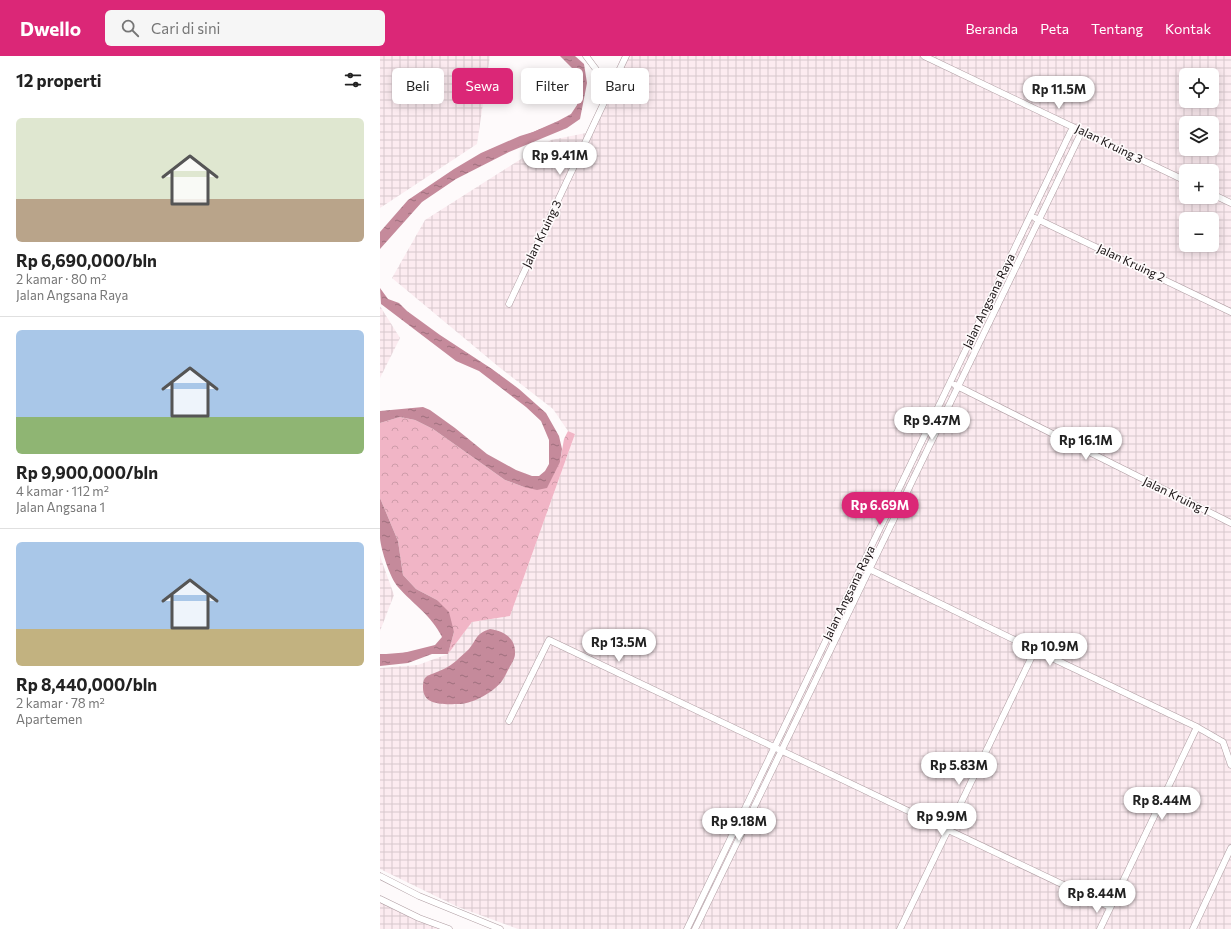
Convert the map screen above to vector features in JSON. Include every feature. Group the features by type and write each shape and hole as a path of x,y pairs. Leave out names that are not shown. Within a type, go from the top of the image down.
{"street":[{"path":"586,56 595,68"},
{"name":"Jalan Kruing 3","path":"620,68 626,56"},
{"name":"Jalan Kruing 3","path":"924,56 1179,178"},
{"name":"Jalan Kruing 3","path":"509,304 603,104"},
{"name":"Jalan Angsana Raya","path":"687,929 1073,127"},
{"name":"Jalan Angsana Raya","path":"695,929 1082,131"},
{"path":"1219,197 1231,203"},
{"name":"Jalan Kruing 2","path":"1030,216 1231,312"},
{"name":"Jalan Kruing 1","path":"950,383 1231,523"},
{"path":"862,566 1197,727 1223,742 1231,765"},
{"path":"510,721 549,640 1110,907"},
{"path":"900,929 1035,650"},
{"path":"1100,929 1197,727"},
{"path":"1193,929 1231,848"},
{"path":"380,876 419,896 500,929"},
{"path":"380,899 419,918 449,929"}],"shaded area":[{"path":"380,56 490,56 488,68 452,68 452,104 483,104 477,144 380,208"},
{"path":"622,56 1231,56 1231,929 518,929 458,907 380,869 380,668 418,665 448,654 472,622 510,616 575,434 568,431 553,409 499,367 392,278 425,220 551,140 586,133 600,104 649,104 649,68 616,68"},
{"path":"380,306 400,338 380,378"},
{"path":"380,556 394,595 380,631"},
{"path":"380,902 415,919 441,929 380,929"}],"green space":[{"path":"400,417 415,420 433,429 505,480 524,487 560,462 564,439 568,431 575,434 510,616 472,622 448,654 454,632 437,600 416,589 403,575 398,541 380,498 380,423"}],"water":[{"path":"560,56 575,56 584,64 587,83 583,104 583,68 572,68"},
{"path":"583,104 580,119 567,128 509,152 456,179 422,202 380,249 380,232 408,200 481,153 558,121 571,114 577,105"},
{"path":"380,288 388,299 399,303 407,311 440,335 492,369 519,389 546,413 559,436 562,449 560,462 547,488 537,490 505,480 433,429 415,420 400,417 380,423 380,411 423,407 430,410 455,428 487,454 516,470 532,476 539,476 545,471 549,464 549,440 541,421 526,407 479,371 456,361 381,304"},
{"path":"380,498 398,541 403,575 416,589 437,600 449,612 454,632 448,654 432,654 408,663 380,666 380,654 399,654 435,645 442,637 433,622 398,587 386,564 380,538"},
{"path":"490,629 508,636 515,648 515,656 504,679 494,689 471,702 460,704 443,704 427,699 423,688 425,678 428,675 444,669 453,663 469,649 479,635"}],"waterway":[{"path":"491,153 555,127"},
{"path":"380,658 417,655 425,652"}]}
